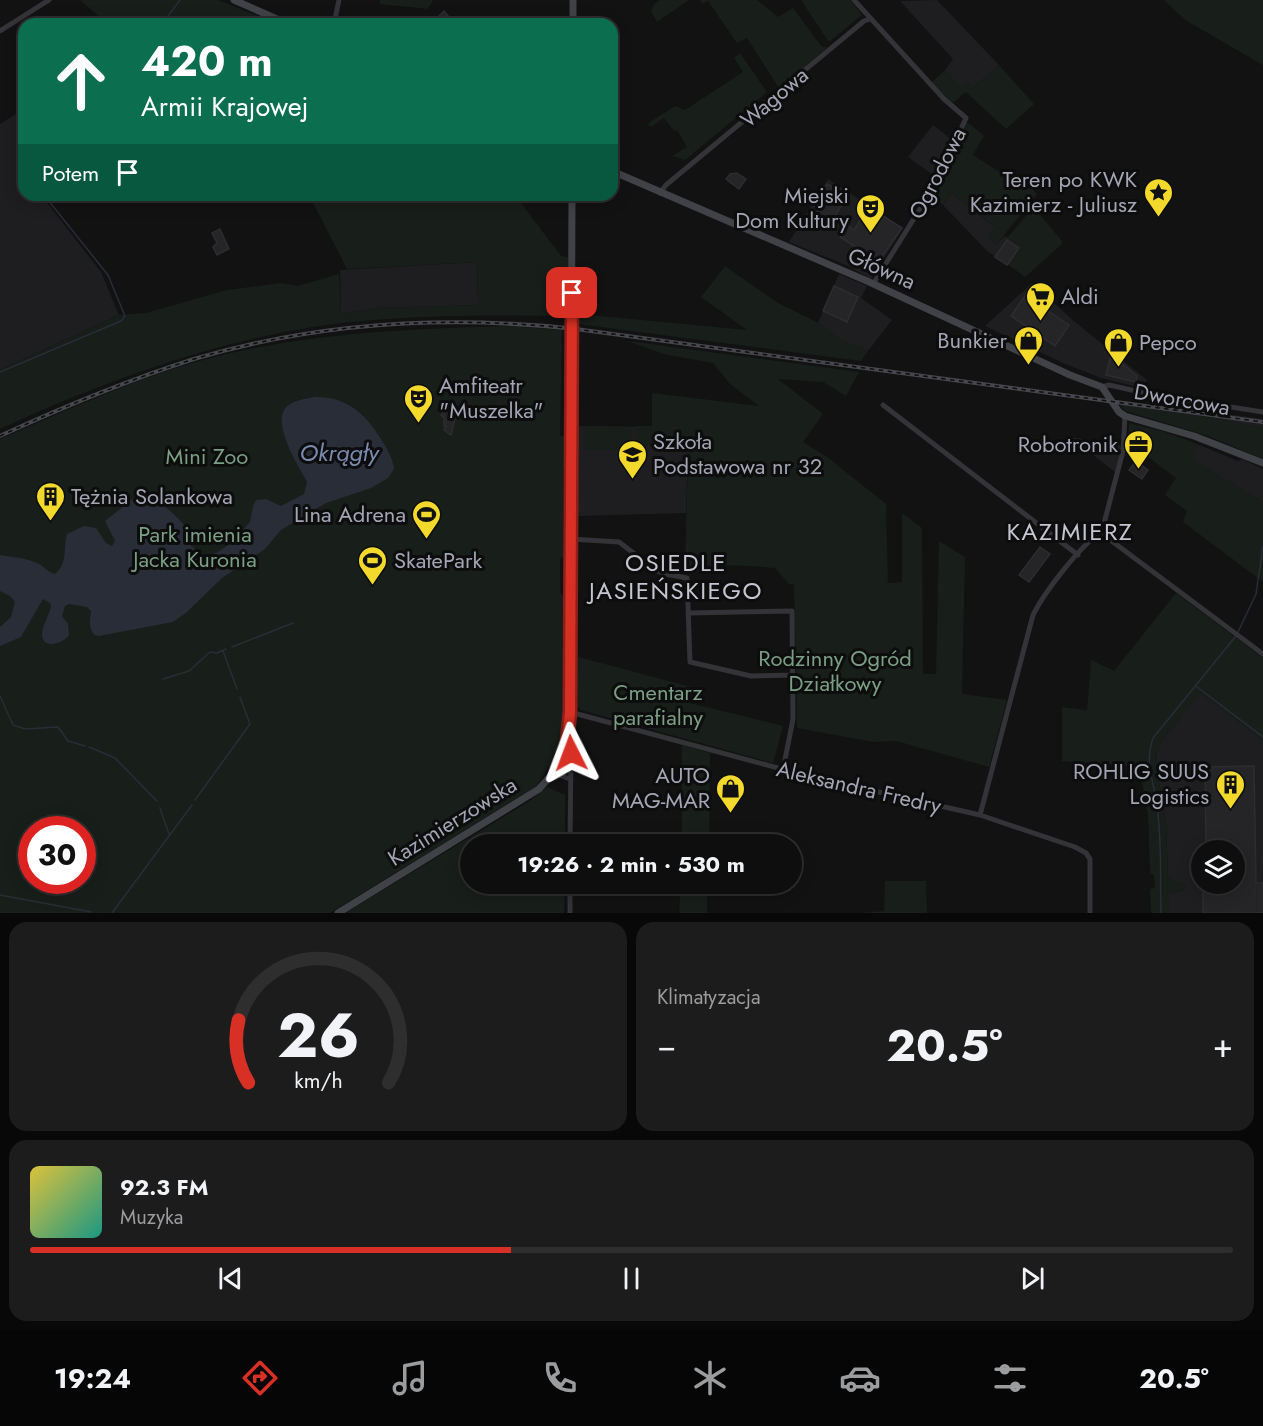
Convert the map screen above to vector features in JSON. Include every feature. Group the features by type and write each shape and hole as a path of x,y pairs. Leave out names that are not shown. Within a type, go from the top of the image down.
{"street":[{"path":"21,18 49,0"},
{"path":"234,0 274,18"},
{"path":"335,18 339,0"},
{"path":"573,0 573,18"},
{"path":"854,0 870,19"},
{"name":"Wagowa","path":"660,193 666,185 772,97 870,19"},
{"name":"Ogrodowa","path":"870,19 944,99 966,118 927,200 873,284"},
{"path":"0,31 18,20"},
{"name":"Główna","path":"618,174 873,284 1070,375 1102,387"},
{"name":"Kazimierzowska","path":"338,913 539,789 561,760 567,742 570,712 572,201"},
{"name":"Dworcowa","path":"1102,387 1109,385 1154,395 1263,412"},
{"path":"1102,387 1119,412 1125,416 1194,436 1263,463"},
{"path":"883,405 1078,555"},
{"path":"980,815 1033,615 1040,602 1078,555 1093,537 1102,531 1123,451 1125,416"},
{"path":"1102,531 1109,539 1263,654"},
{"path":"571,539 619,542 657,571 684,577 688,582 690,662 751,676 793,675"},
{"path":"688,613 792,611 792,733 783,770"},
{"name":"Aleksandra Fredry","path":"570,712 783,770 980,815 1086,853 1091,863 1090,913"},
{"path":"567,742 571,753 570,834"},
{"path":"553,773 570,779"},
{"path":"570,894 570,913"}],"shaded area":[{"path":"937,0 999,65 973,88 961,87 945,70 953,59 900,1"},
{"path":"18,113 18,201 46,201 101,272 119,315 0,370 0,124"},
{"path":"933,125 951,139 940,155 942,158 933,175 908,157"},
{"path":"828,179 903,228 871,279 848,266 789,242"},
{"path":"952,193 996,228 989,238 997,244 1005,236 1021,246 1010,266 987,251 943,205"},
{"path":"477,262 478,305 380,308 341,313 340,270"},
{"path":"839,274 867,286 861,298 892,320 868,351 843,341 818,323"},
{"path":"1032,283 1075,322 1147,380 1141,388 1101,378 1063,363 985,326"},
{"path":"1118,400 1263,419 1263,428 1215,418 1119,404"},
{"name":"Szkoła Podstawowa nr 32","path":"577,426 678,427 688,447 686,513 578,516"},
{"path":"1070,437 1119,444 1121,448 1115,472"},
{"path":"1197,444 1238,461 1242,459 1263,469 1263,502 1193,460"},
{"path":"1200,692 1263,740 1263,913 1169,913 1169,893 1185,890 1168,877 1166,822 1156,765 1157,752 1163,740"}],"green space":[{"path":"80,0 218,0 263,18 101,18"},
{"path":"380,0 433,0 428,9 380,4"},
{"path":"660,0 689,0 657,22 651,11 654,4"},
{"path":"700,0 757,0 778,17 793,8 822,47 828,47 779,88 747,38 737,43 708,1 703,4"},
{"path":"801,0 850,0 862,15 829,42"},
{"path":"1164,0 1263,0 1263,65 1185,20"},
{"path":"740,53 767,92 685,160 672,156 687,147 677,130 674,131 664,118 651,127 648,125 675,106 685,110 743,72 734,58"},
{"path":"999,65 1034,104 1006,129 966,92 953,103 931,83 945,70 961,86 967,81 973,88"},
{"path":"966,123 984,136 973,155 1023,187 1032,188 1037,194 997,244 988,237 995,227 952,193 943,205 932,196"},
{"path":"312,201 520,201 561,256 569,257 565,316 398,318 299,329 255,338 167,363 81,394 0,429 0,370 119,315 146,313 227,290 281,283 298,286 339,274 341,313 380,308 478,305 477,262 347,269"},
{"path":"1031,210 1037,211 1062,241 1062,244 1025,277 1010,266 1021,246 1007,238"},
{"path":"725,266 778,303 821,324 843,341 868,351 861,361 578,324 579,314 747,330 701,297"},
{"path":"509,326 562,330 560,436 565,436 566,465 563,469 563,557 560,559 560,593 563,596 563,723 560,747 537,786 330,913 0,913 0,439 151,376 203,360 317,338 393,331"},
{"name":"Rodzinny Ogród Działkowy","path":"628,341 859,372 846,396 823,382 778,379 823,414 803,442 827,457 886,504 888,583 902,582 902,513 922,528 923,674 936,674 939,541 965,557 962,694 1007,700 989,767 896,741 873,742 797,728 794,584 789,584 775,568 721,566 690,575 685,572 688,447 678,447 678,427 666,427 675,428 675,446 636,446 637,426 652,426 652,393 759,406 730,384 713,363 663,354"},
{"path":"1119,404 1215,418 1263,428 1263,459 1208,436 1126,411"},
{"path":"1129,423 1165,432 1197,444 1194,460 1263,502 1263,582 1183,522 1187,511 1165,495 1176,478 1140,451 1128,448"},
{"path":"583,427 631,427 631,450 583,450"},
{"path":"1176,593 1263,658 1263,740 1200,693 1163,740 1157,752 1156,765 1166,822 1168,877 1186,885 1185,890 1169,893 1169,913 1151,913 1150,889 1155,888 1154,875 1150,873 1148,815 1139,767 1062,761 1062,707 1087,710 1091,660 1114,671"},
{"name":"Cmentarz parafialny","path":"575,656 691,687 690,703 783,726 773,763 581,710 575,705"},
{"path":"682,745 710,753 709,834 682,834"},
{"path":"547,787 565,795 565,834 475,834 528,802"},
{"path":"460,843 460,894 565,894 564,913 345,913"},
{"path":"885,881 926,881 927,913 859,913 884,911"},
{"path":"680,894 707,894 707,913 679,913"}],"water":[{"name":"Okrągły","path":"314,397 336,399 345,403 368,421 381,439 392,461 394,469 388,478 371,488 326,503 281,530 265,549 222,578 187,612 173,622 99,636 94,635 91,629 91,611 87,607 69,604 65,606 62,616 68,624 69,635 59,643 50,644 46,643 42,636 51,604 43,599 21,637 0,646 0,627 11,617 15,602 10,596 0,591 0,555 34,562 55,574 62,565 67,534 84,526 96,528 106,543 112,546 115,541 105,521 140,493 154,499 174,514 190,532 185,540 203,556 216,553 230,544 250,522 256,500 266,499 281,506 304,494 307,482 285,437 282,418 284,410 290,404"}],"building":[{"path":"444,11 449,17 472,18 437,18"},
{"path":"737,173 746,179 739,189 726,179 730,174"},
{"path":"827,184 847,196 828,228 813,219 819,209 814,206"},
{"name":"Miejski Dom Kultury","path":"869,207 902,228 876,265 869,260 871,257 840,237 848,226 854,230"},
{"path":"220,229 229,249 217,255 213,247 217,243 212,233"},
{"path":"1007,240 1019,248 1007,265 995,257"},
{"path":"834,286 858,297 847,322 823,311"},
{"name":"Aldi","path":"1029,290 1033,294 1030,299 1069,325 1055,346 1011,316"},
{"name":"Pepco","path":"1110,359 1119,361 1137,376 1136,382 1106,375"},
{"path":"449,401 456,407 461,417 455,419 451,435 444,430 446,426 444,426 444,418 441,415"},
{"name":"Robotronik","path":"1136,461 1148,470 1142,479 1129,470"},
{"path":"1040,547 1050,554 1029,582 1019,575"},
{"name":"ROHLIG SUUS Logistics","path":"1254,766 1256,883 1263,883 1263,913 1203,913 1203,894 1245,894 1245,840 1206,840 1205,767"}],"waterway":[{"path":"166,18 180,0"},
{"path":"0,372 121,321 125,316 108,275 49,201"},
{"path":"1238,632 1256,594 1263,546"},
{"path":"232,647 293,623"},
{"path":"1161,913 1159,819 1150,765 1150,748 1153,738 1236,636"},
{"path":"163,679 189,671 210,652 217,653 226,649"},
{"path":"223,651 237,689"},
{"path":"1197,687 1263,737"},
{"path":"0,696 13,725 25,729 58,727 68,741 85,746"},
{"path":"195,800 250,724 240,697"},
{"path":"89,747 115,758 157,801"},
{"path":"112,913 192,805"},
{"path":"160,808 169,834"},
{"path":"0,895 91,912"}],"railway":[{"path":"0,436 72,404 194,359 288,337 384,325 431,323 528,325 576,329 1263,422"}],"place":[{"name":"Teren po KWK Kazimierz - Juliusz","path":"1158,218"},
{"name":"Miejski Dom Kultury","path":"870,234"},
{"name":"Aldi","path":"1040,322"},
{"name":"Bunkier","path":"1028,366"},
{"name":"Pepco","path":"1118,368"},
{"name":"Amfiteatr \"Muszelka\"","path":"418,424"},
{"name":"Robotronik","path":"1139,470"},
{"name":"Szkoła Podstawowa nr 32","path":"632,480"},
{"name":"Tężnia Solankowa","path":"50,522"},
{"name":"Lina Adrena","path":"427,540"},
{"name":"SkatePark","path":"373,586"},
{"name":"ROHLIG SUUS Logistics","path":"1230,810"},
{"name":"AUTO MAG-MAR","path":"731,814"}],"district":[{"name":"KAZIMIERZ","path":"1070,531"},
{"name":"OSIEDLE JASIEŃSKIEGO","path":"676,576"}],"route":[{"path":"571,753 567,742 570,712 572,293"}],"park label":[{"name":"Mini Zoo","path":"207,456"},
{"name":"Park imienia Jacka Kuronia","path":"195,546"}]}
